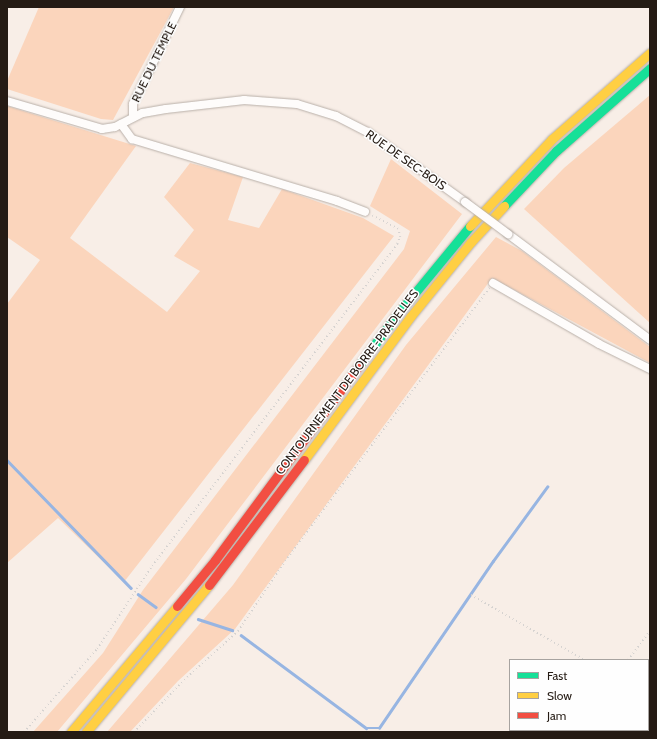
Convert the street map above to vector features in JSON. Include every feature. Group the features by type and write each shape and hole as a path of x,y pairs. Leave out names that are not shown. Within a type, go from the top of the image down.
{"highway":[{"path":"71,732 215,560 389,326 451,246 497,194 552,139 650,53"},
{"name":"CONTOURNEMENT DE BORRE-PRADELLES","path":"86,732 240,547 411,316 460,254 556,151 650,68"}],"street":[{"name":"RUE DU TEMPLE","path":"133,117 133,104 180,7"},
{"name":"RUE DE SEC-BOIS","path":"7,101 95,128 111,128 122,124 133,117 160,110 244,100 278,101 313,108 343,119 368,132 465,202 650,340"},
{"path":"122,124 132,139 337,201 364,212"},
{"path":"493,282 599,344 650,369"}],"path":[{"path":"24,732 97,649 148,571 397,244 400,237 398,229 364,212"},
{"path":"134,732 187,677 238,631 292,553 493,282"},
{"path":"471,596 583,659"},
{"path":"629,659 650,631"}],"shaded area":[{"path":"39,7 174,7 113,120 101,119 7,89 7,81"},
{"path":"650,95 650,323 524,209 564,168"},
{"path":"7,106 136,146 70,238 167,312 200,271 174,256 194,230 164,197 190,163 243,177 228,220 259,228 282,189 363,218 394,236 124,582 58,518 7,563 7,304 40,260 7,237"},
{"path":"391,159 462,214 186,579 57,732 33,732 103,653 143,590 404,249 410,231 370,206"},
{"path":"496,237 522,251 650,347 650,363 492,278 235,629 178,681 130,732 107,732 233,585 406,345"}],"waterway":[{"path":"7,460 131,588"},
{"path":"241,635 366,728 379,728 493,561 547,487"},
{"path":"138,594 156,607"},
{"path":"198,619 232,630"}],"traffic: fast":[{"path":"504,206 556,151 650,68"},
{"path":"360,364 395,317 470,226"}],"traffic: slow":[{"path":"470,226 552,139 650,53"},
{"path":"304,460 411,316 471,242 504,206"},
{"path":"86,732 209,585"},
{"path":"71,732 177,606"}],"traffic: jam":[{"path":"177,606 215,560 360,364"},
{"path":"209,585 304,460"}]}
